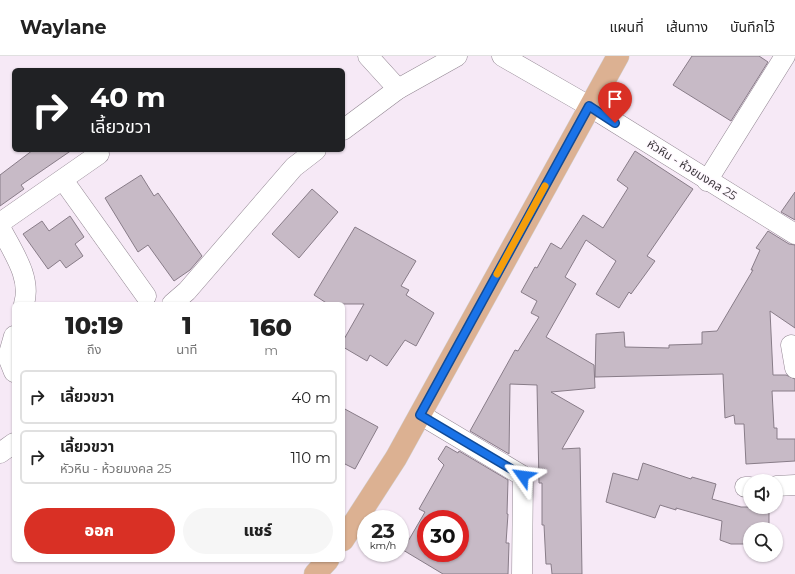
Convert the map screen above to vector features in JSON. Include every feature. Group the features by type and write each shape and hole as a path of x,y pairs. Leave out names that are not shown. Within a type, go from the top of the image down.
{"main road":[{"path":"345,537 368,504 420,415 589,106 618,56"},
{"path":"315,574 326,562"}],"street":[{"path":"368,56 398,89"},
{"path":"345,129 398,89 457,56"},
{"name":"หัวหิน - ห้วยมงคล 25","path":"502,56 589,106 707,181 795,234"},
{"path":"707,181 785,56"},
{"path":"174,302 187,291 294,166 313,152"},
{"path":"0,223 99,154"},
{"path":"63,180 146,296"},
{"path":"0,227 23,274 27,294 25,302"},
{"path":"12,343 8,357 12,367"},
{"path":"791,345 795,368"},
{"path":"420,415 523,476 522,574"},
{"path":"0,453 12,444"},
{"path":"783,486 795,485"}],"building":[{"path":"692,56 759,56 768,62 731,121 673,85"},
{"path":"635,151 693,189 647,256 655,261 631,294 629,292 619,308 596,294 616,261 586,240 565,277 576,284 546,337 594,365 595,388 551,392 584,411 562,449 580,448 582,574 552,574 551,564 546,564 544,525 542,525 542,483 539,483 537,385 510,384 509,454 470,431 515,350 518,351 539,317 531,313 537,301 521,292 535,267 537,268 551,243 561,249 583,215 603,228 628,188 617,180"},
{"path":"30,152 69,152 21,185 24,189 0,206 0,175"},
{"path":"141,175 154,196 158,193 202,256 190,270 174,281 148,245 138,252 105,198"},
{"path":"312,189 338,212 299,258 272,234"},
{"path":"795,192 795,220 781,212"},
{"path":"70,216 84,237 75,244 83,256 66,268 60,260 48,269 23,234 42,221 49,231"},
{"path":"355,227 416,261 401,286 409,290 406,295 434,313 416,346 405,340 387,366 370,355 367,361 345,348 345,337 364,304 325,302 314,295"},
{"path":"768,231 789,244 795,245 795,328 770,311 773,375 786,375 795,379 795,391 772,391 774,428 777,428 777,439 795,439 795,461 746,464 744,424 735,424 734,415 725,418 723,374 595,377 596,334 624,332 625,347 669,348 669,345 702,344 702,332 717,331 753,270 751,270 760,250 756,248"},
{"path":"345,409 378,427 355,469 345,464"},
{"path":"446,446 458,453 459,451 508,480 506,543 509,543 508,574 443,574 423,562 469,562 469,510 419,509 444,465 438,459"},
{"path":"643,463 691,479 692,477 716,484 712,499 743,507 743,514 769,514 769,522 743,522 743,544 731,544 720,540 722,521 660,505 655,518 606,502 613,473 638,480"},
{"path":"417,526 417,558 409,554 409,540"}],"slow traffic":[{"path":"497,274 545,186"}],"route":[{"path":"523,476 420,415 589,106 615,123"}]}
